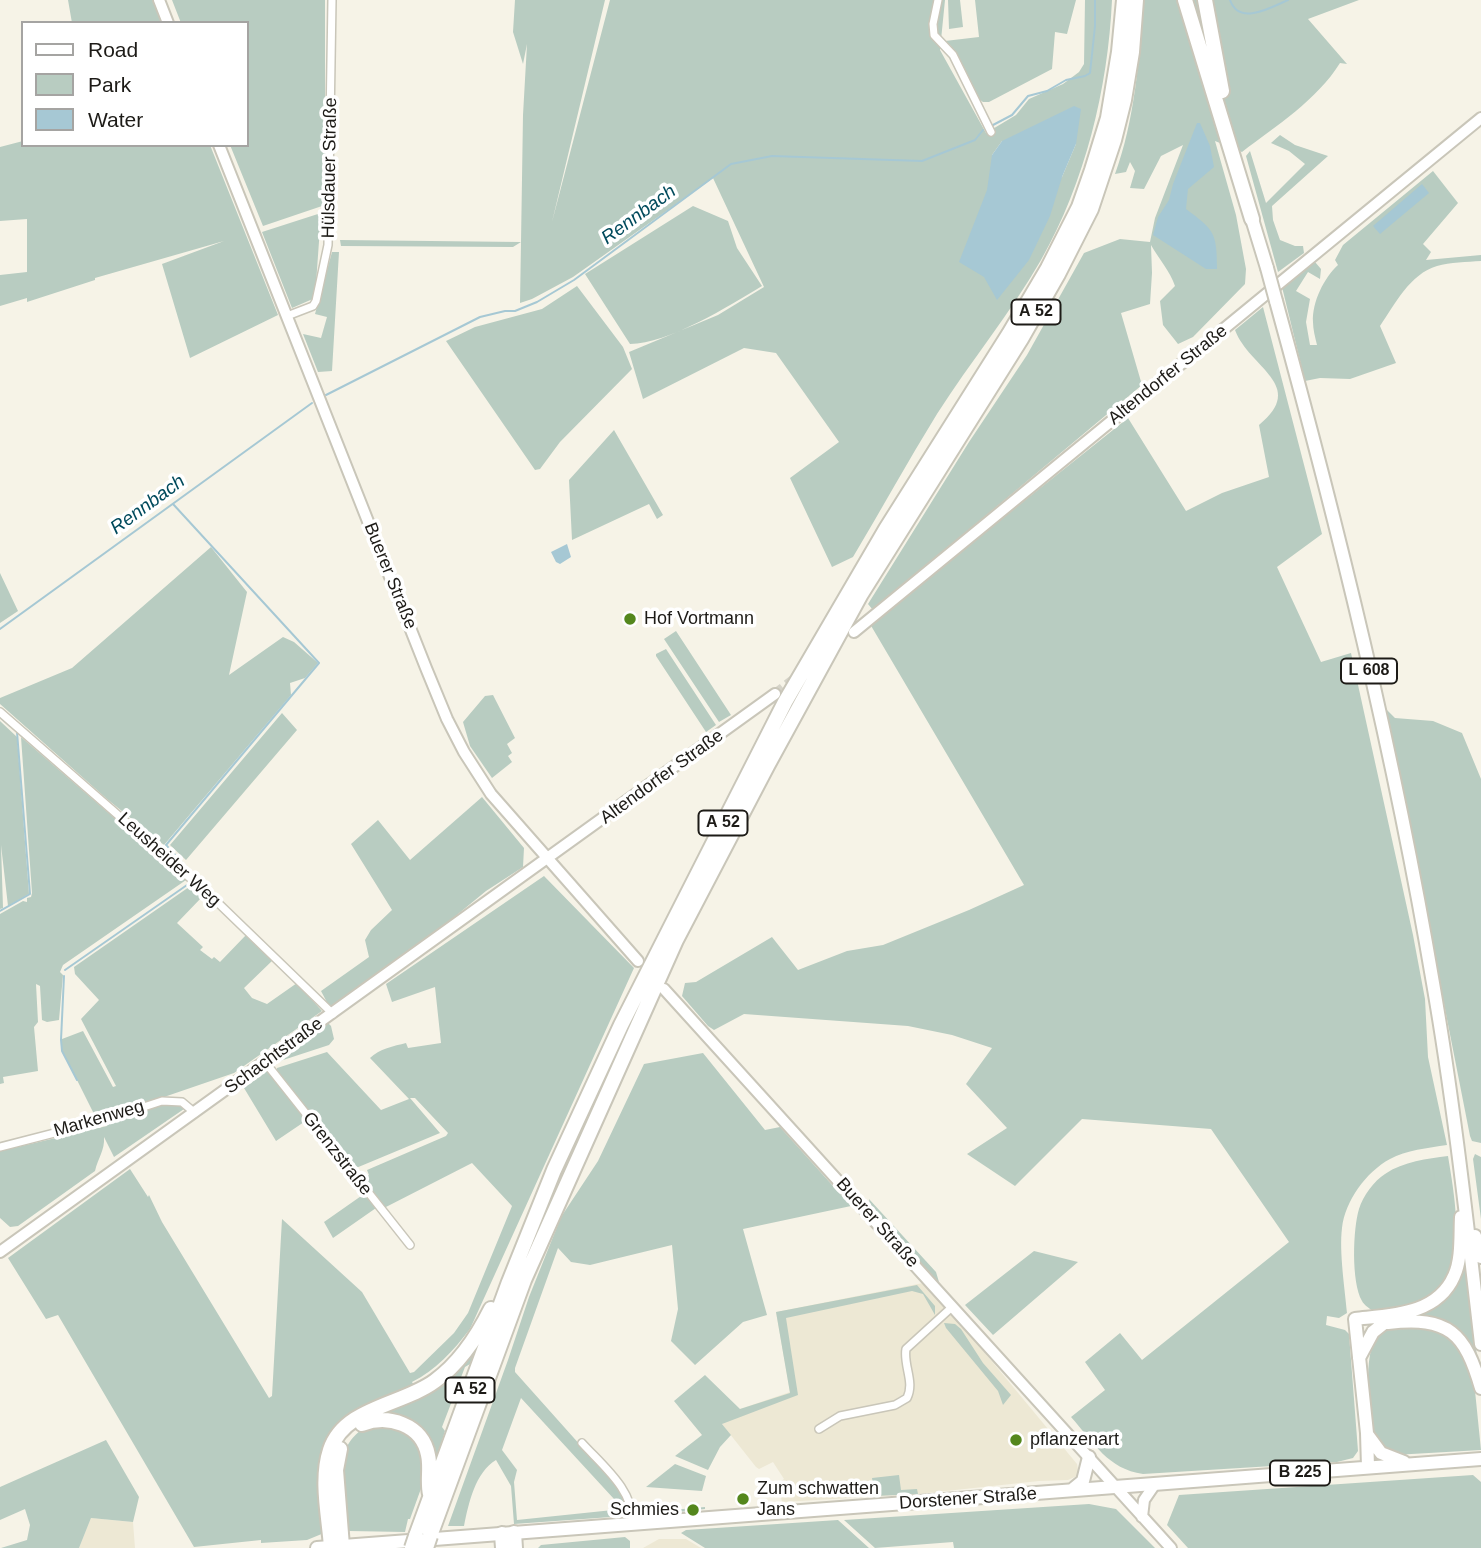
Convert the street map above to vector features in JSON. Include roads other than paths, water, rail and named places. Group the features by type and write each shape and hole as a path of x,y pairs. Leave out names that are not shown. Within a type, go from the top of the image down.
{"highway":[{"name":"A 52","path":"426,1548 431,1498 509,1282 554,1170 621,1025 785,702 886,529 1016,323 1079,206 1108,118 1124,0"},
{"name":"A 52","path":"412,1548 430,1517 524,1279 677,940 767,766 861,594 1021,338 1091,209 1124,100 1132,52 1136,0"},
{"path":"1185,0 1252,219"},
{"path":"1205,0 1220,81 1252,219"},
{"path":"330,1547 326,1469 336,1437 354,1420 406,1398 446,1372 473,1342 499,1293 509,1282"},
{"path":"330,1547 337,1457 346,1436 362,1423 371,1420 394,1420 419,1436 429,1455 428,1487 431,1498"}],"main road":[{"name":"L 608","path":"1252,219 1340,544 1385,738 1424,933 1457,1136 1481,1343"},
{"path":"1462,1181 1481,1257"},
{"path":"1355,1319 1414,1311 1433,1303 1446,1290 1455,1275 1459,1256 1462,1181"},
{"path":"1355,1319 1363,1325 1429,1323 1441,1326 1461,1340 1471,1356 1481,1388"},
{"path":"1355,1319 1368,1467"},
{"path":"1359,1359 1373,1332 1383,1324"},
{"path":"1367,1433 1381,1453 1412,1464"},
{"path":"1072,1490 1083,1481 1089,1457"},
{"name":"B 225","path":"1368,1467 1481,1459"},
{"name":"Dorstener Straße","path":"330,1547 508,1541 632,1524 1368,1467"}],"street":[{"path":"159,0 167,21"},
{"name":"Hülsdauer Straße","path":"287,316 313,306 316,301 328,245 332,0"},
{"path":"938,0 933,24 934,35 953,55 991,132"},
{"name":"Altendorfer Straße","path":"854,632 1481,118"},
{"name":"Buerer Straße","path":"220,147 447,719 491,794 638,961"},
{"name":"Altendorfer Straße","path":"548,858 775,694"},
{"name":"Leusheider Weg","path":"0,712 213,898 333,1014"},
{"name":"Schachtstraße","path":"0,1252 548,858"},
{"name":"Buerer Straße","path":"664,989 1171,1548"},
{"name":"Grenzstraße","path":"265,1062 411,1245"},
{"name":"Markenweg","path":"0,1147 101,1121 162,1101 182,1102 195,1113"},
{"path":"820,1429 840,1416 895,1405 907,1398 910,1388 905,1361 906,1349 952,1307"},
{"path":"582,1443 629,1496 632,1524"},
{"path":"1142,1517 1144,1500 1155,1484"}],"water":[{"path":"1074,106 1081,109 1076,144 1050,216 1029,260 997,300 984,277 959,262 987,190 992,155 1002,141"},
{"path":"1197,123 1200,123 1210,146 1214,167 1188,189 1186,209 1212,233 1215,239 1217,269 1206,269 1153,235"},
{"path":"1422,184 1429,193 1380,234 1373,226"},
{"path":"567,544 571,557 560,564 551,552"}],"waterway":[{"name":"Rennbach","path":"993,125 1012,115 1028,96 1090,73 1095,0"},
{"path":"1230,0 1234,8 1248,14 1288,0"},
{"name":"Rennbach","path":"326,395 480,317 515,311 537,302 574,280 731,164 772,156 922,161 975,140 983,130"},
{"name":"Rennbach","path":"0,629 312,403"},
{"path":"173,504 319,663 166,845 197,879"},
{"path":"0,717 10,726"},
{"path":"0,911 30,894 17,732"},
{"path":"65,970 187,885"},
{"path":"64,976 62,1051 77,1080"}],"tunnel":[{"path":"775,694 797,677"}],"place":[{"name":"Hof Vortmann","path":"630,619"},
{"name":"pflanzenart","path":"1016,1440"},
{"name":"Zum schwatten Jans","path":"743,1499"},
{"name":"Schmies","path":"693,1510"}]}
